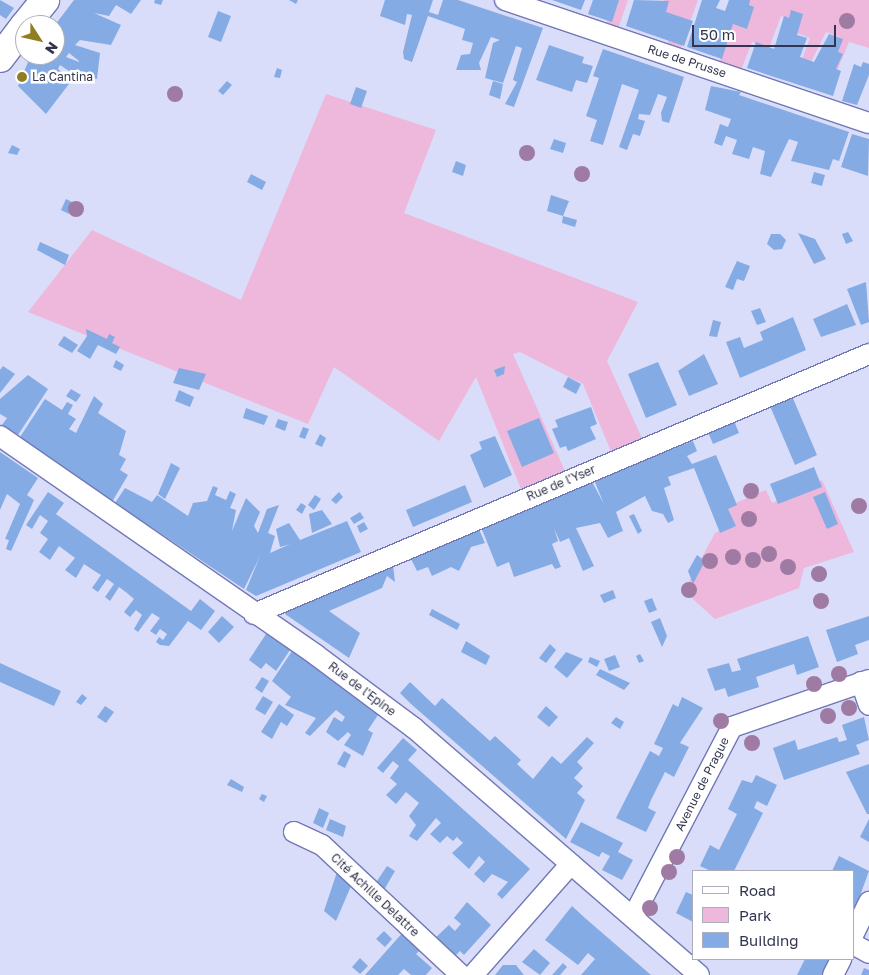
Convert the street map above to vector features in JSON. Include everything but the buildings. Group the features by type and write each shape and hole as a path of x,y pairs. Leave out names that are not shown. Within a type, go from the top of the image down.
{"main road":[{"path":"33,15 44,0"},
{"path":"0,58 15,38"}],"street":[{"name":"Rue de Prusse","path":"505,0 869,123"},
{"name":"Rue de l'Yser","path":"254,614 869,354"},
{"name":"Rue de l'Epine","path":"0,436 414,728 699,975"},
{"path":"865,681 869,705"},
{"name":"Avenue de Prague","path":"633,917 732,727 865,681"},
{"name":"Cité Achille Delattre","path":"294,832 322,845 451,972"},
{"path":"474,975 571,864"},
{"path":"854,933 869,902"},
{"path":"854,945 869,953"},
{"path":"833,975 840,960"}],"green space":[{"path":"615,0 628,0 618,29 606,24"},
{"path":"664,0 698,0 680,50 667,45 677,17 662,12"},
{"path":"732,0 869,0 869,48 849,42 837,71 832,69 839,37 826,32 811,62 802,59 810,38 794,32 797,22 781,16 769,48 752,42 741,70 719,63 740,3"},
{"path":"326,94 436,130 404,213 638,302 607,361 646,447 615,461 583,384 520,352 513,354 569,480 525,499 476,377 439,441 334,367 308,424 28,312 92,230 241,300"},
{"path":"822,480 854,552 804,568 799,588 715,619 684,591 715,533 731,526 724,508 766,490 772,503"}],"place":[{"name":"La Cantina","path":"22,77"}]}
